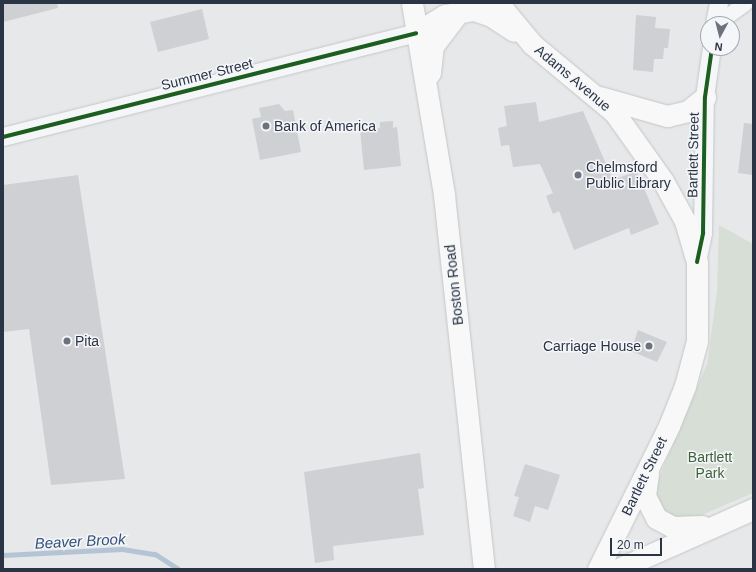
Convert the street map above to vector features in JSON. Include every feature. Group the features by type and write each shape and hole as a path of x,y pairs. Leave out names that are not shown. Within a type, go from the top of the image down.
{"main road":[{"name":"Boston Road","path":"412,3 416,33 429,91 444,194 484,569"},
{"name":"Adams Avenue","path":"498,3 532,44 596,95 614,112 664,181 685,221 697,262"},
{"path":"429,91 432,46 459,10"},
{"path":"416,33 459,10 474,10 491,16 532,44"},
{"path":"596,95 667,116 688,112 705,97"},
{"name":"Bartlett Street","path":"598,569 669,426 697,341 697,262"},
{"path":"648,466 645,496 656,518 681,528 712,526"},
{"path":"618,569 753,509"}],"street":[{"path":"717,16 719,3"},
{"path":"727,16 745,3"},
{"name":"Summer Street","path":"3,137 416,33"},
{"name":"Bartlett Street","path":"697,262 703,233 705,97 711,56"}],"green space":[{"name":"Bartlett Park","path":"719,225 753,244 753,493 690,520 679,520 662,511 656,501 655,487 707,364 717,292"}],"building":[{"path":"3,3 57,3 58,8 3,22"},
{"path":"202,9 209,39 158,52 150,22"},
{"path":"636,15 656,17 655,28 670,29 668,48 664,48 663,59 654,59 653,72 633,70"},
{"name":"Chelmsford Public Library","path":"536,102 539,122 583,111 613,180 637,171 659,224 631,235 629,228 574,250 559,211 553,214 546,196 553,193 540,164 513,167 509,145 501,146 498,128 507,126 504,106"},
{"path":"279,104 285,111 293,110 301,152 260,160 252,119 261,117 259,108"},
{"path":"393,121 393,128 397,127 401,166 364,170 360,130 380,128 380,122"},
{"path":"744,123 753,124 753,175 738,173"},
{"path":"78,175 125,479 51,485 29,329 3,332 3,185"},
{"name":"Carriage House","path":"638,330 667,342 657,362 631,351"},
{"path":"420,453 424,488 418,489 424,535 333,546 334,560 315,563 304,472"},
{"path":"525,464 560,475 548,510 535,506 530,522 513,516 519,497 514,496"}],"waterway":[{"name":"Beaver Brook","path":"3,555 122,549 155,554 178,569"}],"cycle path":[{"path":"3,137 416,33"},
{"path":"697,262 703,233 705,97 711,56"}],"place":[{"name":"Bank of America","path":"266,126"},
{"name":"Chelmsford Public Library","path":"578,175"},
{"name":"Pita","path":"67,341"},
{"name":"Carriage House","path":"649,346"}]}
